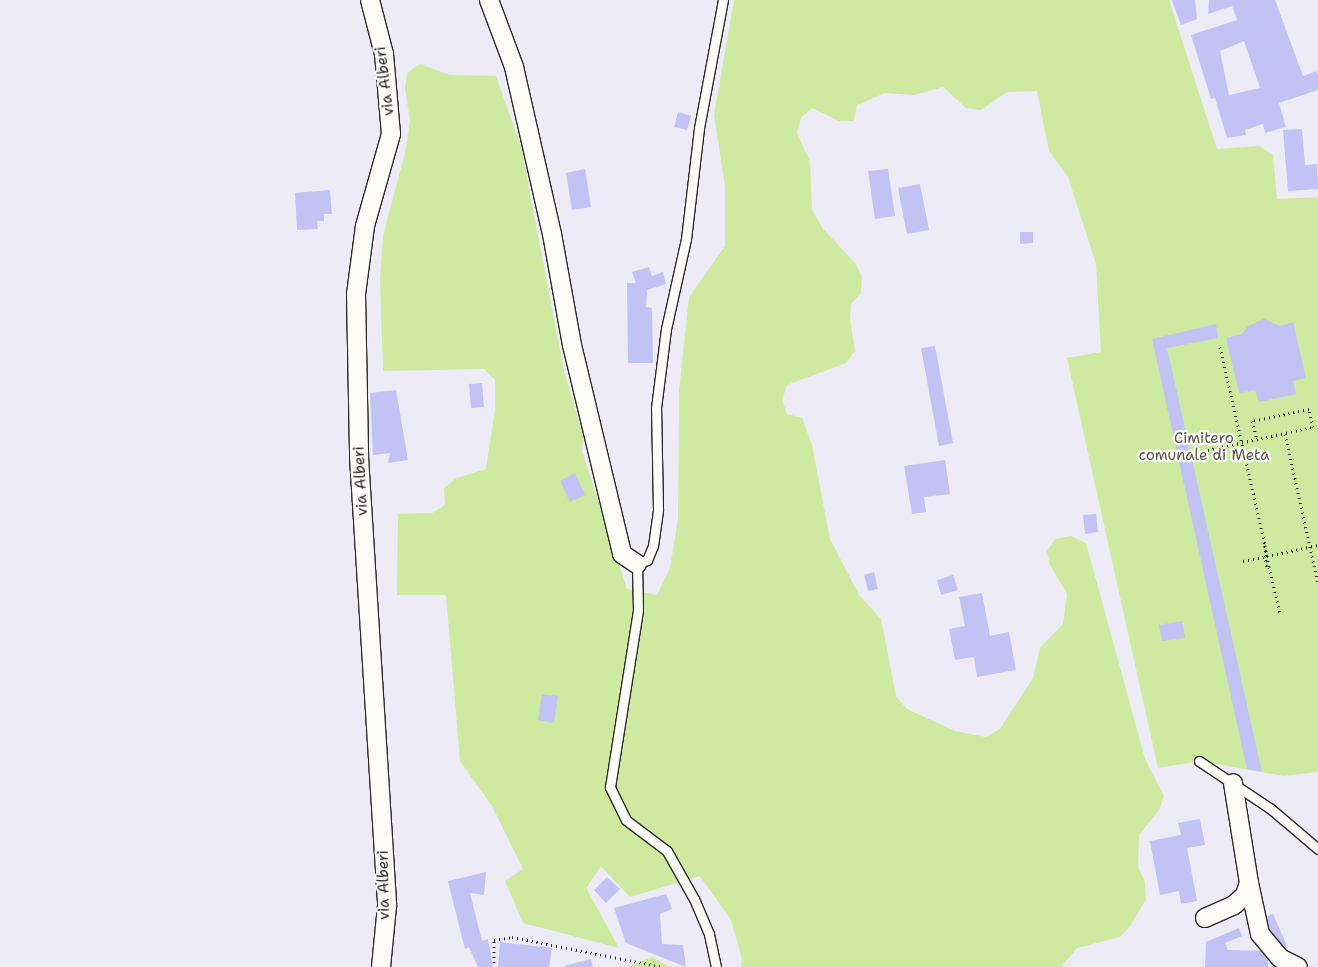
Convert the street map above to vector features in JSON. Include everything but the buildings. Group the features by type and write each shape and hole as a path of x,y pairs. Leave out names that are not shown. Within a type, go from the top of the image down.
{"street":[{"name":"via Alberi","path":"370,0 384,54 391,134 365,226 356,294 359,457 387,906 381,967"},
{"path":"490,0 514,67 552,234 572,345 622,554 637,564"},
{"path":"1232,783 1249,883 1260,934 1280,958 1298,967"},
{"path":"1205,918 1234,905 1245,895 1249,883"}],"lane":[{"path":"716,967 702,916 667,851 626,820 610,787 638,610 637,564 647,560 653,546 658,509 656,408 666,329 686,239 699,128 723,0"},
{"path":"1199,761 1271,809 1318,849"}],"path":[{"path":"1220,347 1280,613"},
{"path":"1198,452 1257,440 1285,434 1314,427 1309,409 1252,421 1257,440"},
{"path":"1285,434 1318,583"},
{"path":"1243,561 1318,544"},
{"path":"494,967 494,940 512,937 663,967"}],"green space":[{"name":"Cimitero comunale di Meta","path":"734,0 1169,0 1217,149 1259,146 1273,155 1277,199 1318,197 1318,772 1284,776 1199,761 1158,768 1067,358 1101,352 1096,264 1068,177 1049,151 1037,91 1007,92 981,110 966,108 943,87 914,95 885,93 857,105 854,121 839,121 812,108 801,118 797,133 810,162 812,210 823,229 855,263 862,277 861,293 851,304 850,319 855,351 846,363 787,385 782,400 787,414 802,418 812,445 830,539 859,595 881,619 896,696 907,709 955,731 986,737 1000,729 1033,678 1040,648 1063,624 1067,594 1050,565 1047,551 1055,539 1071,536 1086,543 1145,759 1164,796 1159,810 1139,835 1138,867 1145,882 1146,899 1131,925 1120,937 1077,948 1061,967 741,967 742,959 731,920 700,876 630,897 601,866 586,888 619,948 523,923 505,881 523,869 492,806 460,761 446,595 397,595 398,514 432,513 445,505 444,488 457,478 486,469 495,410 495,380 484,369 383,371 380,278 383,236 405,153 410,121 405,88 407,73 420,64 450,75 496,76 521,147 564,370 583,436 582,451 627,589 657,595 670,568 678,519 679,391 689,297 725,246 725,186 714,115"},
{"path":"652,957 670,967 630,967 630,966"}]}
